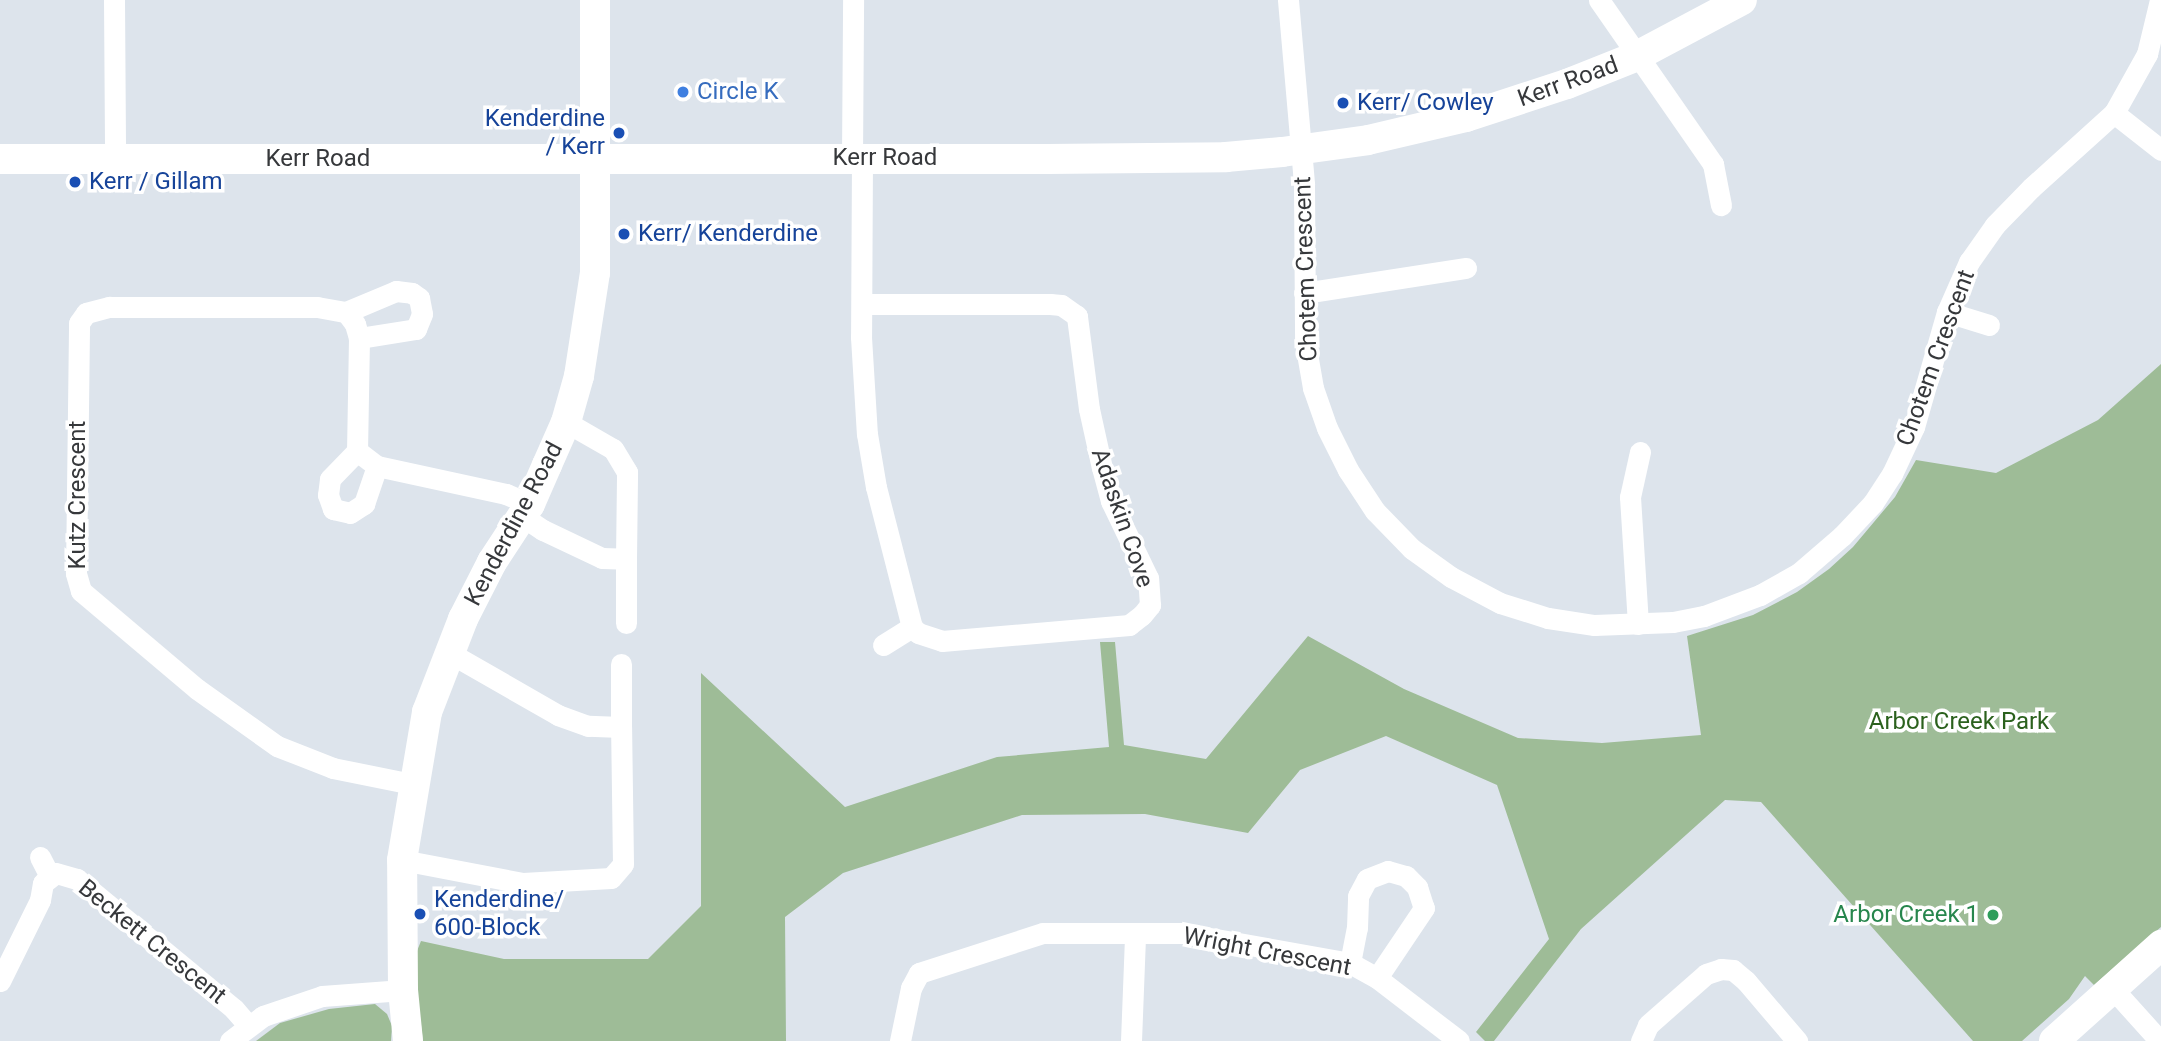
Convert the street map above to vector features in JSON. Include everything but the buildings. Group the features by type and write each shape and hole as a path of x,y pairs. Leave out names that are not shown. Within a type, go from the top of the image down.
{"street":[{"path":"114,0 115,158"},
{"name":"Kenderdine Road","path":"408,1041 403,990 402,860 412,784 427,712 448,652 492,562 526,510 566,422 579,376 595,273 595,0"},
{"path":"853,0 864,396 870,454 912,626 883,645"},
{"name":"Chotem Crescent","path":"1288,0 1301,150 1305,342 1313,388 1326,428 1348,470 1375,512 1412,550 1451,578 1500,603 1571,622 1594,625 1638,624 1704,616 1760,594 1799,573 1842,536 1873,503 1914,427 1947,312 1969,262 1995,225 2114,113 2147,54 2160,0"},
{"path":"1599,0 1635,57 1653,75 1713,164 1721,205"},
{"name":"Kerr Road","path":"0,159 1226,157 1368,140 1466,117 1567,84 1635,57 1742,0"},
{"path":"2114,113 2161,150"},
{"path":"1304,293 1466,268"},
{"path":"359,338 416,328 422,314 419,298 412,293 396,291 346,312 355,324 359,338 358,451 330,479 328,495 333,509 350,513 364,504 377,466"},
{"name":"Adaskin Cove","path":"862,304 1050,304 1061,305 1077,316 1088,409 1102,468 1111,501 1148,578 1150,605 1129,625 942,641 918,633 912,626"},
{"name":"Kutz Crescent","path":"346,312 317,307 109,307 86,313 79,323 76,573 81,591 87,598 259,735 313,762 412,784"},
{"path":"1947,312 1989,324"},
{"path":"566,422 613,449 627,472 625,623"},
{"path":"358,451 377,466 506,494 526,510 543,530 602,558 626,559"},
{"path":"1638,624 1630,498 1640,452"},
{"path":"448,652 558,715 589,726 621,727"},
{"path":"402,860 523,883 611,878 623,864 621,664"},
{"name":"Beckett Crescent","path":"40,857 50,877"},
{"path":"1350,963 1357,928 1358,896 1367,878 1388,872 1406,876 1416,887 1424,908 1377,978"},
{"name":"Beckett Crescent","path":"0,981 40,900 43,883 56,873 77,878 234,1009 248,1025"},
{"name":"Wright Crescent","path":"900,1041 911,988 919,973 1043,933 1182,933 1350,963 1377,978 1459,1041"},
{"path":"1131,1041 1135,934"},
{"path":"2054,1041 2161,946"},
{"path":"1641,1041 1648,1025 1706,974 1721,969 1732,970 1746,981 1797,1041"},
{"path":"230,1041 263,1016 322,996 403,990"},
{"path":"2114,990 2160,1041"}],"green space":[{"name":"Arbor Creek Park","path":"2161,364 2161,927 2094,985 2085,976 2069,999 2022,1041 1973,1041 1761,802 1725,800 1581,929 1494,1041 1485,1041 1476,1032 1549,939 1497,785 1386,736 1300,770 1248,833 1145,814 1022,815 843,873 785,917 786,1041 423,1041 413,961 421,941 504,959 648,959 701,906 701,673 845,807 997,757 1109,747 1100,642 1115,642 1124,745 1206,759 1308,636 1404,689 1518,738 1602,743 1701,735 1687,636 1753,615 1797,592 1829,569 1853,547 1895,497 1916,460 1996,473 2098,420"},
{"path":"375,1004 387,1014 392,1026 391,1041 256,1041 280,1023 329,1009"}],"place":[{"name":"Circle K","path":"683,92"},
{"name":"Kerr/ Cowley","path":"1343,103"},
{"name":"Kenderdine / Kerr","path":"619,133"},
{"name":"Kerr / Gillam","path":"75,182"},
{"name":"Kerr/ Kenderdine","path":"624,234"},
{"name":"Kenderdine/ 600-Block","path":"420,914"},
{"name":"Arbor Creek 1","path":"1993,915"}]}
